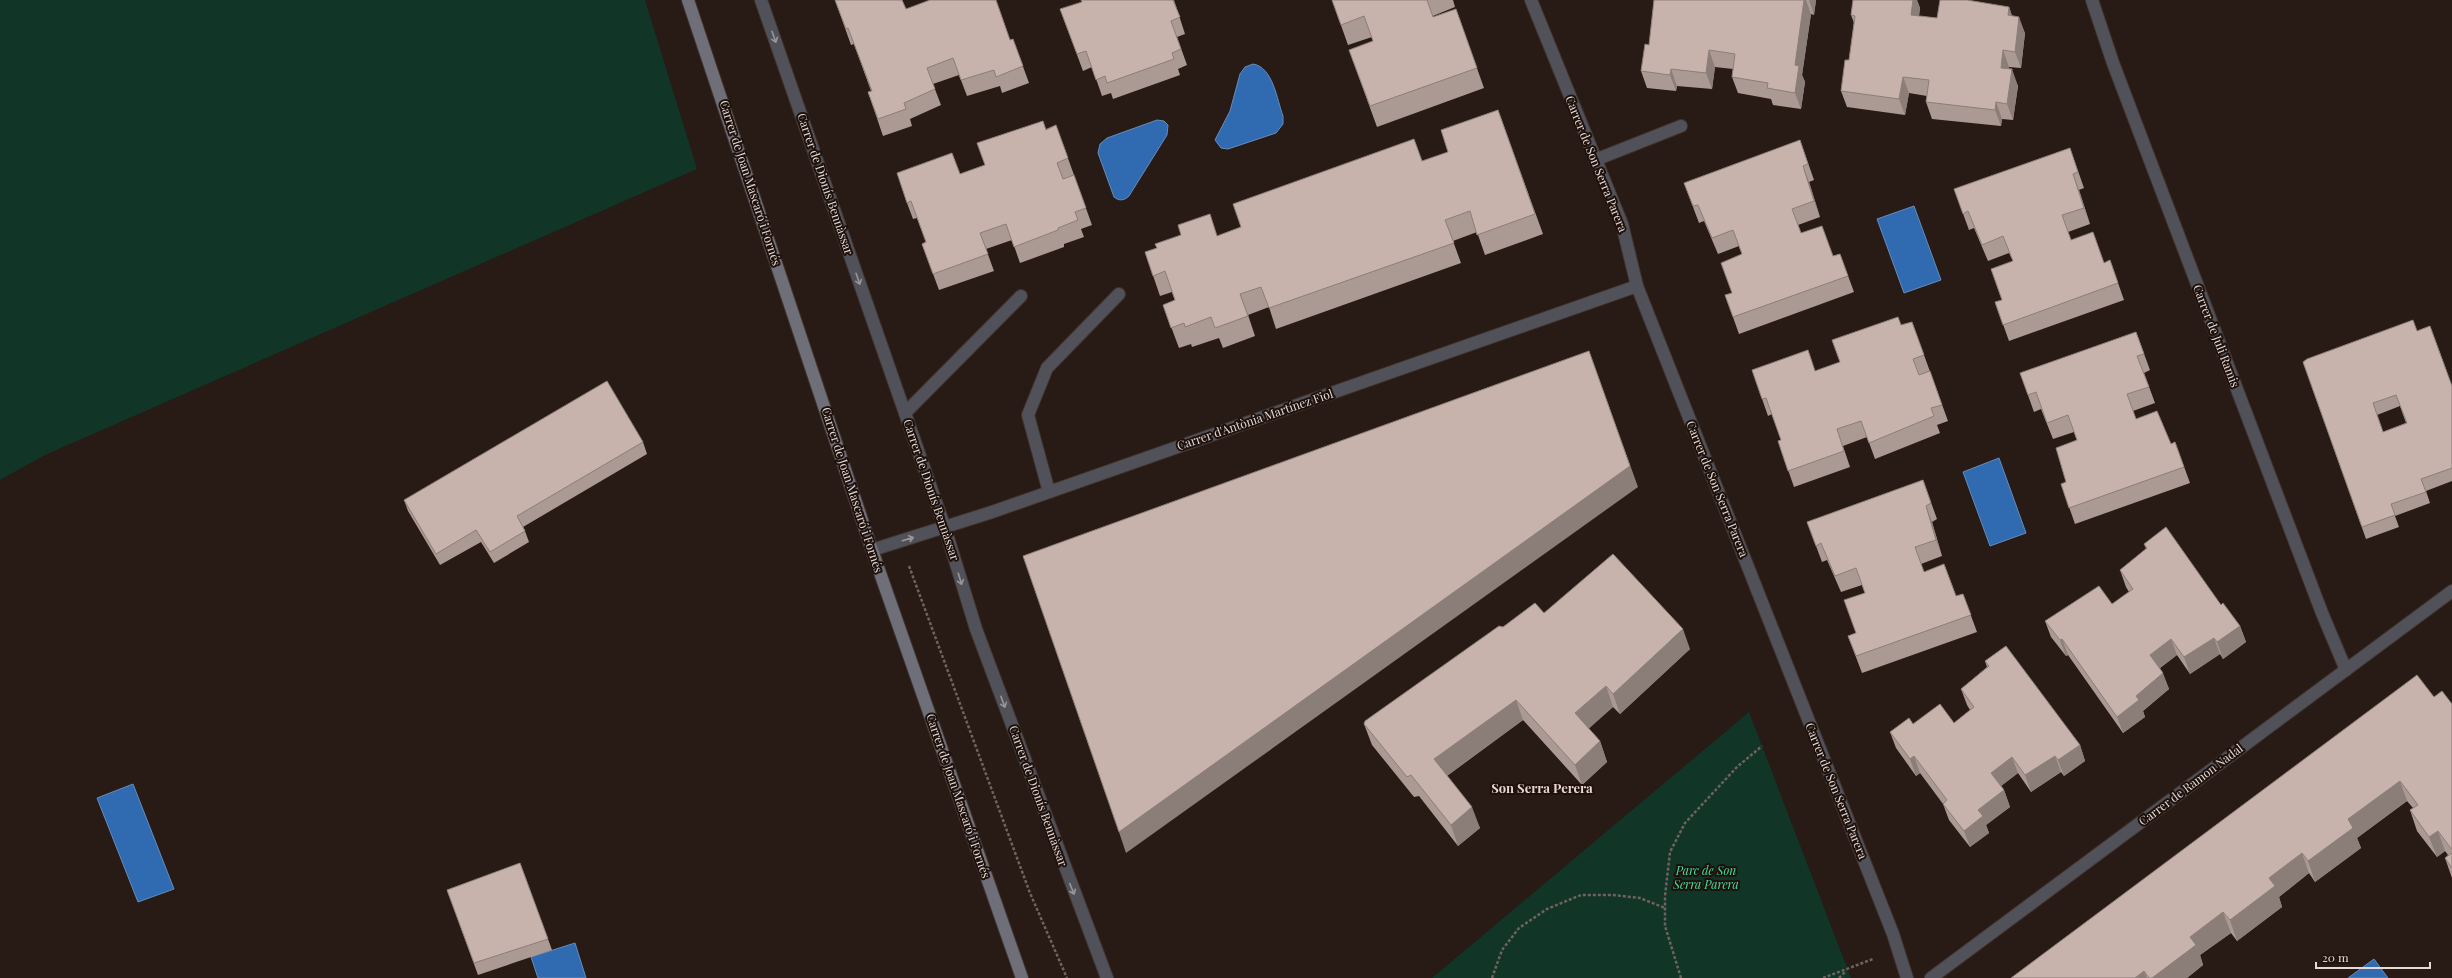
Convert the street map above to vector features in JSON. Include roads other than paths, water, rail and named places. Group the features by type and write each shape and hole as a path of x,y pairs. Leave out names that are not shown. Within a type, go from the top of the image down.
{"street":[{"name":"Carrer de Joan Mascaró i Fornés","path":"688,0 872,550 1022,978"},
{"name":"Carrer de Dionís Bennàssar","path":"761,0 945,528 976,629 1108,978"},
{"name":"Carrer de Son Serra Parera","path":"1531,0 1622,224 1637,286 1893,934 1907,978"},
{"name":"Carrer de Juli Ramis","path":"2092,0 2118,78 2322,613 2346,670"},
{"path":"1595,160 1681,126"},
{"name":"Carrer d'Antònia Martínez Fiol","path":"872,550 945,528 1637,286"},
{"path":"1049,492 1028,415 1047,368 1119,294"},
{"path":"905,413 1021,296"},
{"name":"Carrer de Ramon Nadal","path":"1930,978 2452,591"}],"water":[{"path":"1253,64 1260,66 1270,78 1283,116 1283,124 1276,133 1228,149 1221,148 1215,140 1230,111 1240,74 1245,67"},
{"path":"1157,120 1164,121 1168,125 1167,135 1129,196 1123,200 1114,197 1098,153 1100,144 1107,138"},
{"path":"1914,206 1941,280 1904,293 1877,219"},
{"path":"1999,458 2026,533 1990,546 1963,472"},
{"path":"133,784 174,889 138,902 97,798"},
{"path":"575,943 586,978 538,978 531,957"},
{"path":"2374,959 2388,978 2348,978"}],"district":[{"name":"Son Serra Perera","path":"1542,788"}],"park label":[{"name":"Parc de Son Serra Parera","path":"1706,878"}]}
